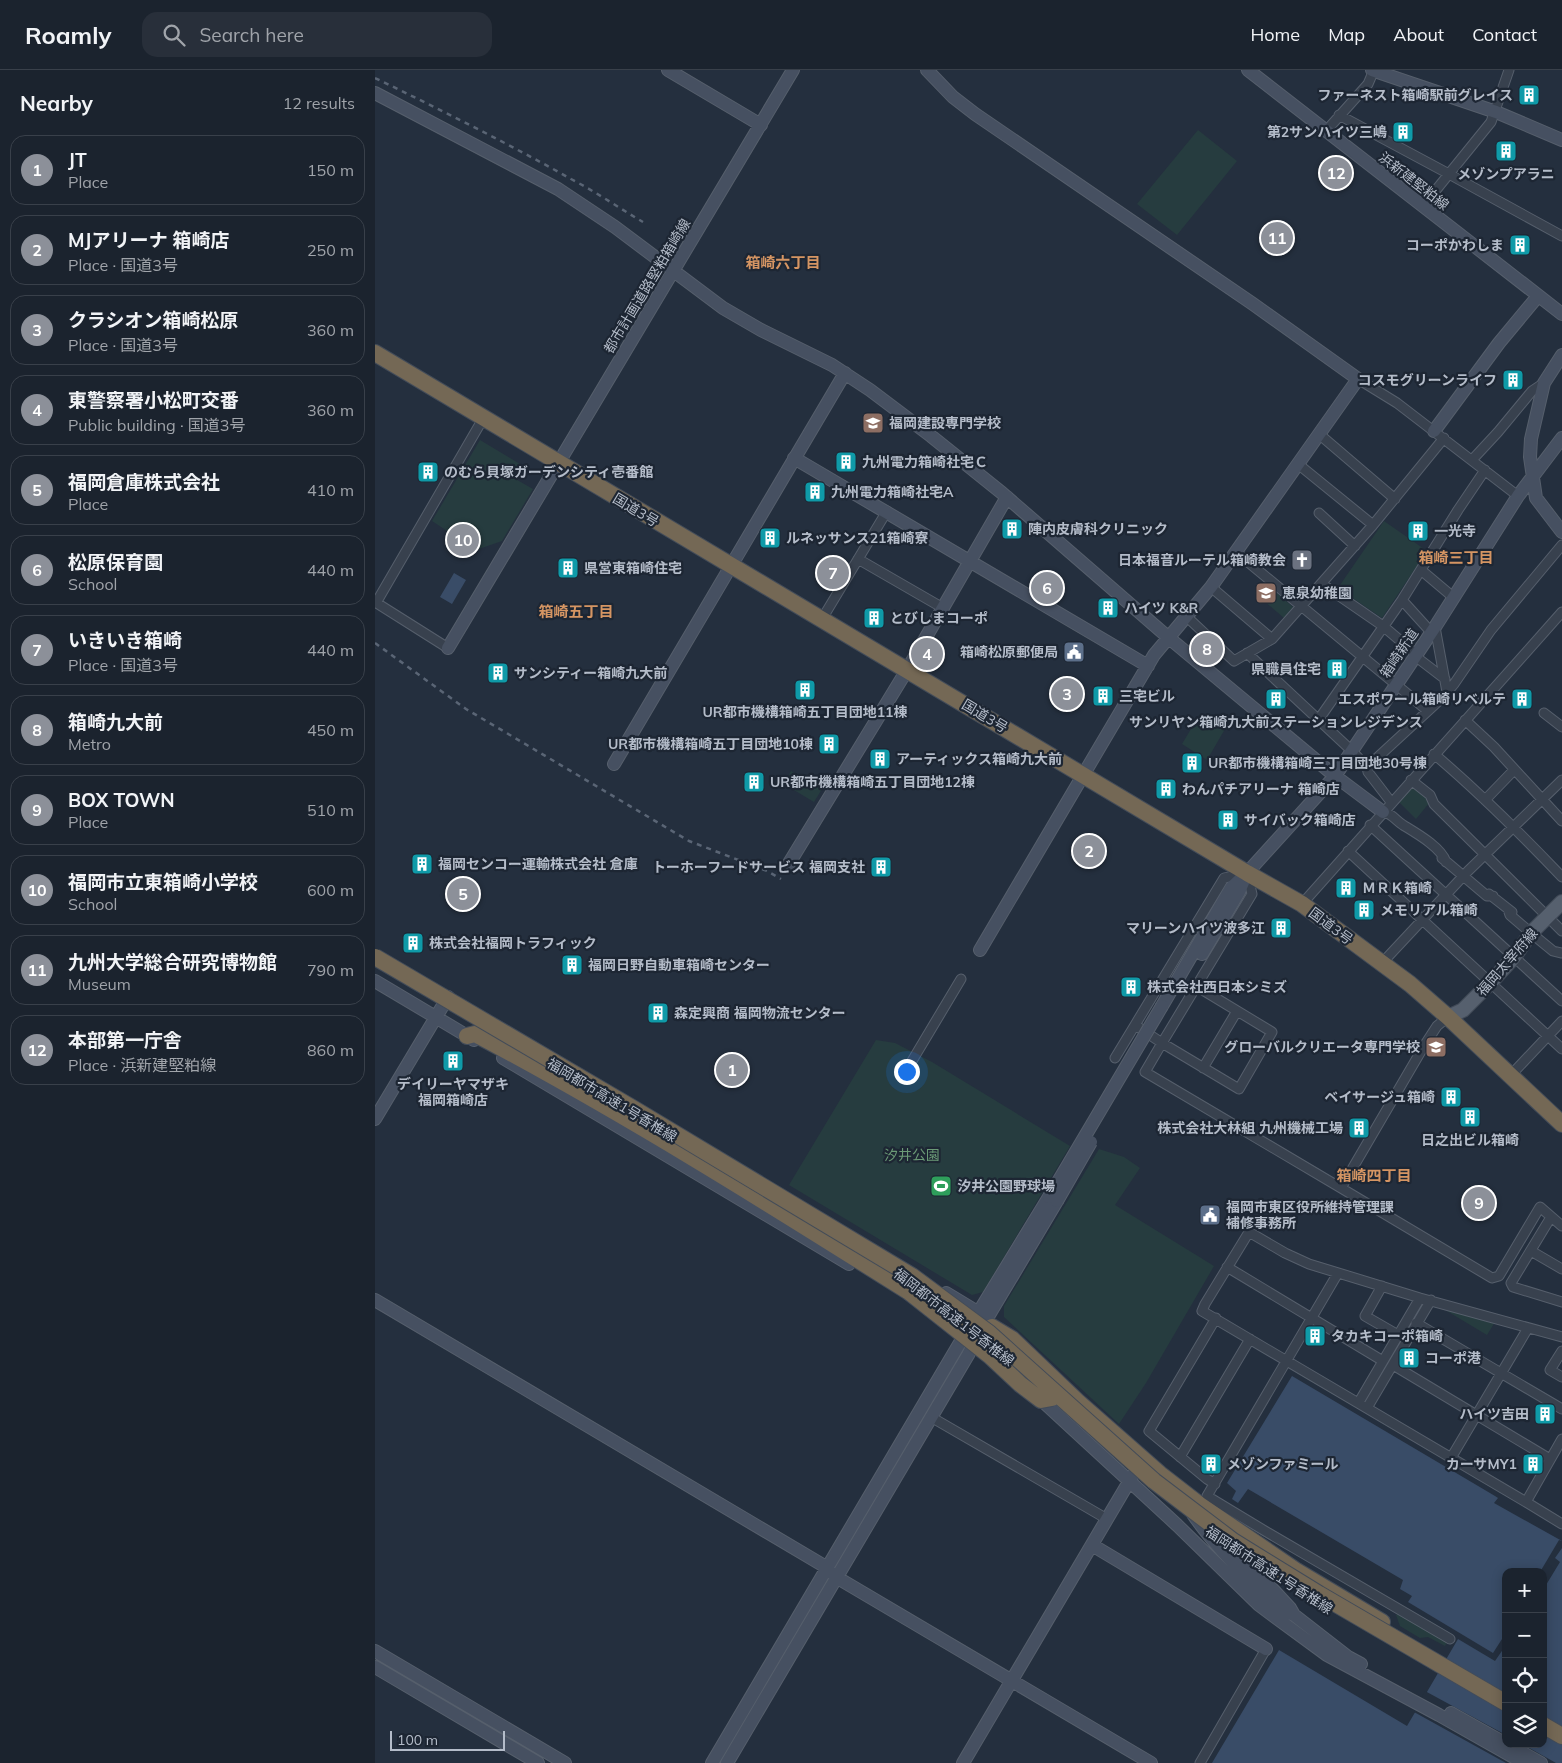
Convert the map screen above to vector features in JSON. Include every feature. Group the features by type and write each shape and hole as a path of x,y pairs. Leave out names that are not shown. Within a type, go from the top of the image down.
{"highway":[{"name":"国道3号","path":"375,353 1302,904 1410,984 1561,1121"},
{"name":"福岡都市高速1号香椎線","path":"375,958 873,1255 910,1280 984,1338 1135,1474 1190,1518 1298,1591 1502,1708"},
{"name":"福岡都市高速1号香椎線","path":"375,958 642,1114 912,1276 989,1333 1154,1481 1194,1513 1233,1541 1283,1572 1502,1701"},
{"path":"467,1036 475,1034 589,1096 719,1174 909,1292 990,1356 1020,1384 1041,1400 1052,1398"},
{"path":"986,1320 1012,1339 1078,1402 1200,1505 1295,1570 1401,1634 1425,1656"},
{"path":"1547,1727 1562,1736"},
{"path":"1547,1732 1562,1741"}],"main road":[{"name":"福岡太宰府線","path":"1448,1017 1463,1010 1491,982 1514,957 1531,933 1562,902"}],"street":[{"path":"668,70 761,125 793,70"},
{"path":"927,70 953,97 975,114 1253,304 1358,379 1385,395 1519,496"},
{"name":"浜新建堅粕線","path":"1248,70 1562,314"},
{"path":"1326,131 1368,84 1373,70 1496,112 1562,140"},
{"path":"1423,206 1491,122 1509,70"},
{"path":"375,93 558,189 615,227 695,289 736,316 845,373 924,431 1007,497 1169,638 1335,776 1383,812 1388,813 1402,825 1418,834 1435,848 1437,854 1463,877 1493,896 1517,917 1519,923 1553,951 1562,953"},
{"path":"1339,115 1562,236"},
{"name":"都市計画道路堅粕箱崎線","path":"448,648 761,125"},
{"path":"1187,617 1234,661 1272,639 1302,608 1395,499 1499,343 1538,296"},
{"path":"1562,355 1544,383 1531,439 1530,457 1536,498 1562,532"},
{"path":"615,764 845,373"},
{"path":"980,950 1148,666 1236,552 1358,379"},
{"path":"1472,460 1532,391 1544,383"},
{"path":"448,648 375,603 484,417"},
{"path":"1319,434 1395,499"},
{"name":"箱崎新道","path":"971,1337 986,1320 1053,1199 1165,1008 1231,888 1247,873 1335,776 1533,475 1562,438"},
{"path":"795,458 1148,666"},
{"path":"1298,464 1373,525"},
{"path":"1319,719 1402,600 1453,517 1485,470"},
{"path":"788,865 907,670 1007,497"},
{"path":"822,619 887,511"},
{"path":"1319,513 1355,546"},
{"path":"1367,767 1447,692 1491,630 1562,545"},
{"path":"1236,552 1427,711"},
{"path":"859,559 943,608"},
{"path":"1421,570 1453,597"},
{"path":"1322,584 1383,626 1445,679"},
{"path":"1211,586 1272,639"},
{"path":"1402,600 1433,629 1447,692"},
{"path":"1302,904 1434,754 1560,618"},
{"path":"1247,653 1352,751 1367,767 1368,772 1391,802"},
{"path":"1544,713 1562,727"},
{"path":"1465,720 1494,748 1562,821"},
{"path":"1434,754 1514,827 1562,877"},
{"path":"1485,800 1514,770"},
{"path":"1411,780 1430,795 1434,804 1562,931"},
{"path":"1382,964 1485,854 1562,780"},
{"path":"1371,825 1562,1001"},
{"path":"1347,851 1562,1049"},
{"path":"1115,1058 1224,878 1247,873 1252,894 1145,1072 1492,1278 1499,1276 1540,1207 1558,1222 1531,1251 1511,1283 1513,1287 1562,1302"},
{"path":"375,958 448,997 524,1044 876,1250 986,1320 1013,1357 1137,1469 1189,1509 1202,1528 1246,1576 1286,1612 1294,1615 1319,1642 1327,1655 1524,1763"},
{"path":"912,1060 961,979"},
{"path":"375,980 971,1337 1003,1362 1259,1604 1319,1642 1502,1741"},
{"path":"1135,1025 1239,1089 1272,1032 1196,986"},
{"path":"375,1119 448,997"},
{"path":"1203,1068 1237,1011"},
{"path":"1341,1188 1424,1046 1437,1026 1448,1017"},
{"path":"1510,1076 1562,1021"},
{"path":"1562,1337 1420,1298 1309,1264 1249,1232 1205,1304 1203,1311 1562,1524"},
{"path":"1531,1251 1562,1269"},
{"path":"1227,1267 1383,1360"},
{"path":"1338,1273 1207,1496 1450,1639"},
{"path":"1382,1286 1365,1316 1398,1336"},
{"path":"1359,1402 1420,1298"},
{"path":"375,1300 824,1571"},
{"path":"1367,1408 1431,1300"},
{"path":"375,1309 1151,1763"},
{"path":"1215,1484 1149,1431 1216,1318"},
{"path":"1417,1324 1562,1409"},
{"path":"1451,1458 1478,1416 1528,1328"},
{"path":"727,1763 931,1417 971,1337"},
{"path":"711,1763 957,1346 971,1337"},
{"path":"1180,1456 1250,1339"},
{"path":"1562,1351 1551,1370 1562,1377"},
{"path":"1393,1364 1550,1459"},
{"path":"931,1417 1107,1519"},
{"path":"1526,1502 1562,1440"},
{"path":"963,1763 1137,1469"},
{"path":"1092,1545 1266,1649 1199,1763"},
{"path":"375,1651 565,1763"},
{"path":"375,1667 537,1763"},
{"path":"1514,1748 1541,1763"}],"green space":[{"path":"1198,130 1237,161 1177,235 1137,204"},
{"path":"480,440 520,464 512,477 533,489 502,541 476,550 432,521"},
{"path":"1384,521 1427,551 1382,618 1338,588"},
{"path":"1264,582 1293,607 1284,618 1255,593"},
{"path":"1200,714 1225,729 1207,760 1182,744"},
{"path":"791,771 822,789 814,802 784,784"},
{"path":"1413,784 1430,802 1416,819 1398,801"},
{"name":"汐井公園","path":"876,1040 895,1043 932,1062 1070,1146 983,1292 972,1295 789,1185"},
{"path":"1099,1149 1124,1157 1140,1168 1115,1205 1214,1266 1146,1383 1119,1424 1004,1317 1004,1306"},
{"path":"1450,1309 1495,1322 1487,1335 1447,1311"},
{"path":"1398,1614 1447,1642 1445,1646 1428,1637 1420,1638 1400,1626 1396,1615"}],"water":[{"path":"454,573 466,580 452,604 440,597"},
{"path":"1292,1376 1495,1496 1498,1498 1494,1503 1562,1541 1562,1763 1212,1763 1279,1650 1407,1726 1458,1639 1495,1661 1502,1651 1502,1748 1547,1748 1547,1568 1502,1568 1502,1639 1493,1653 1408,1602 1412,1596 1400,1589 1403,1580 1248,1489 1238,1503 1232,1499 1236,1491 1227,1483"}],"pier":[{"path":"1559,1540 1562,1541 1562,1548 1555,1558 1560,1562 1547,1583 1547,1568 1542,1568"},
{"path":"1425,1691 1502,1733 1502,1748 1529,1748 1556,1763 1506,1763 1414,1712"}],"railway":[{"path":"375,78 523,153 589,189 643,222"},
{"path":"375,643 466,709 689,841 767,871 781,879"}],"place":[{"name":"ファーネスト箱崎駅前グレイス","path":"1529,95"},
{"name":"第2サンハイツ三嶋","path":"1403,132"},
{"name":"メゾンプアラニ","path":"1506,151"},
{"name":"本部第一庁舎","path":"1336,173"},
{"name":"九州大学総合研究博物館","path":"1277,238"},
{"name":"コーポかわしま","path":"1520,245"},
{"name":"コスモグリーンライフ","path":"1513,380"},
{"name":"福岡建設専門学校","path":"873,423"},
{"name":"九州電力箱崎社宅Ｃ","path":"846,462"},
{"name":"のむら貝塚ガーデンシティ壱番館","path":"428,472"},
{"name":"九州電力箱崎社宅A","path":"815,492"},
{"name":"陣内皮膚科クリニック","path":"1012,529"},
{"name":"一光寺","path":"1418,531"},
{"name":"ルネッサンス21箱崎寮","path":"770,538"},
{"name":"福岡市立東箱崎小学校","path":"463,540"},
{"name":"日本福音ルーテル箱崎教会","path":"1302,560"},
{"name":"県営東箱崎住宅","path":"568,568"},
{"name":"いきいき箱崎","path":"833,573"},
{"name":"松原保育園","path":"1047,588"},
{"name":"恵泉幼稚園","path":"1266,593"},
{"name":"ハイツ K&R","path":"1108,608"},
{"name":"とびしまコーポ","path":"874,618"},
{"name":"箱崎九大前","path":"1207,649"},
{"name":"箱崎松原郵便局","path":"1074,652"},
{"name":"東警察署小松町交番","path":"927,654"},
{"name":"県職員住宅","path":"1337,669"},
{"name":"サンシティー箱崎九大前","path":"498,673"},
{"name":"UR都市機構箱崎五丁目団地11棟","path":"805,690"},
{"name":"クラシオン箱崎松原","path":"1067,694"},
{"name":"三宅ビル","path":"1103,696"},
{"name":"サンリヤン箱崎九大前ステーションレジデンス","path":"1276,699"},
{"name":"エスポワール箱崎リベルテ","path":"1522,699"},
{"name":"UR都市機構箱崎五丁目団地10棟","path":"829,744"},
{"name":"アーティックス箱崎九大前","path":"880,759"},
{"name":"UR都市機構箱崎三丁目団地30号棟","path":"1192,763"},
{"name":"UR都市機構箱崎五丁目団地12棟","path":"754,782"},
{"name":"わんパチアリーナ 箱崎店","path":"1166,789"},
{"name":"サイバック箱崎店","path":"1228,820"},
{"name":"MJアリーナ 箱崎店","path":"1089,851"},
{"name":"福岡センコー運輸株式会社 倉庫","path":"422,864"},
{"name":"トーホーフードサービス 福岡支社","path":"881,867"},
{"name":"ＭＲＫ箱崎","path":"1346,888"},
{"name":"福岡倉庫株式会社","path":"463,894"},
{"name":"メモリアル箱崎","path":"1364,910"},
{"name":"マリーンハイツ波多江","path":"1281,928"},
{"name":"株式会社福岡トラフィック","path":"413,943"},
{"name":"福岡日野自動車箱崎センター","path":"572,965"},
{"name":"株式会社西日本シミズ","path":"1131,987"},
{"name":"森定興商 福岡物流センター","path":"658,1013"},
{"name":"グローバルクリエータ専門学校","path":"1436,1047"},
{"name":"デイリーヤマザキ 福岡箱崎店","path":"453,1061"},
{"name":"JT","path":"732,1070"},
{"name":"ベイサージュ箱崎","path":"1451,1097"},
{"name":"日之出ビル箱崎","path":"1470,1117"},
{"name":"株式会社大林組 九州機械工場","path":"1359,1128"},
{"name":"汐井公園野球場","path":"941,1186"},
{"name":"BOX TOWN","path":"1479,1203"},
{"name":"福岡市東区役所維持管理課 補修事務所","path":"1210,1215"},
{"name":"タカキコーポ箱崎","path":"1315,1336"},
{"name":"コーポ港","path":"1409,1358"},
{"name":"ハイツ吉田","path":"1545,1414"},
{"name":"メゾンファミール","path":"1211,1464"},
{"name":"カーサMY1","path":"1533,1464"}],"district":[{"name":"箱崎六丁目","path":"783,262"},
{"name":"箱崎三丁目","path":"1456,557"},
{"name":"箱崎五丁目","path":"576,611"},
{"name":"箱崎四丁目","path":"1374,1175"}]}
